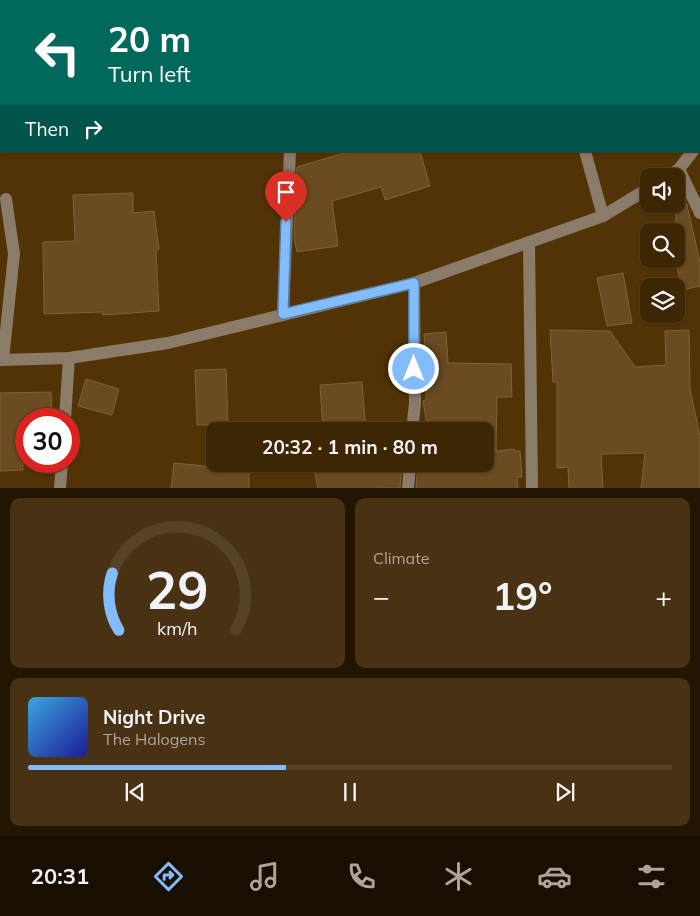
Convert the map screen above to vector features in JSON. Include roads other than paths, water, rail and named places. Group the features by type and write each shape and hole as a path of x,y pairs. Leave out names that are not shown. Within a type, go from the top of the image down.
{"street":[{"path":"283,314 290,152"},
{"path":"585,152 602,216"},
{"path":"680,168 692,152"},
{"path":"685,182 700,213"},
{"path":"6,199 14,254 1,360 69,358 168,343 414,283 602,216 640,193"},
{"path":"529,242 532,488"},
{"path":"413,422 415,403 414,283"},
{"path":"66,408 69,358"},
{"path":"408,488 409,472"},
{"path":"60,488 61,473"}]}
